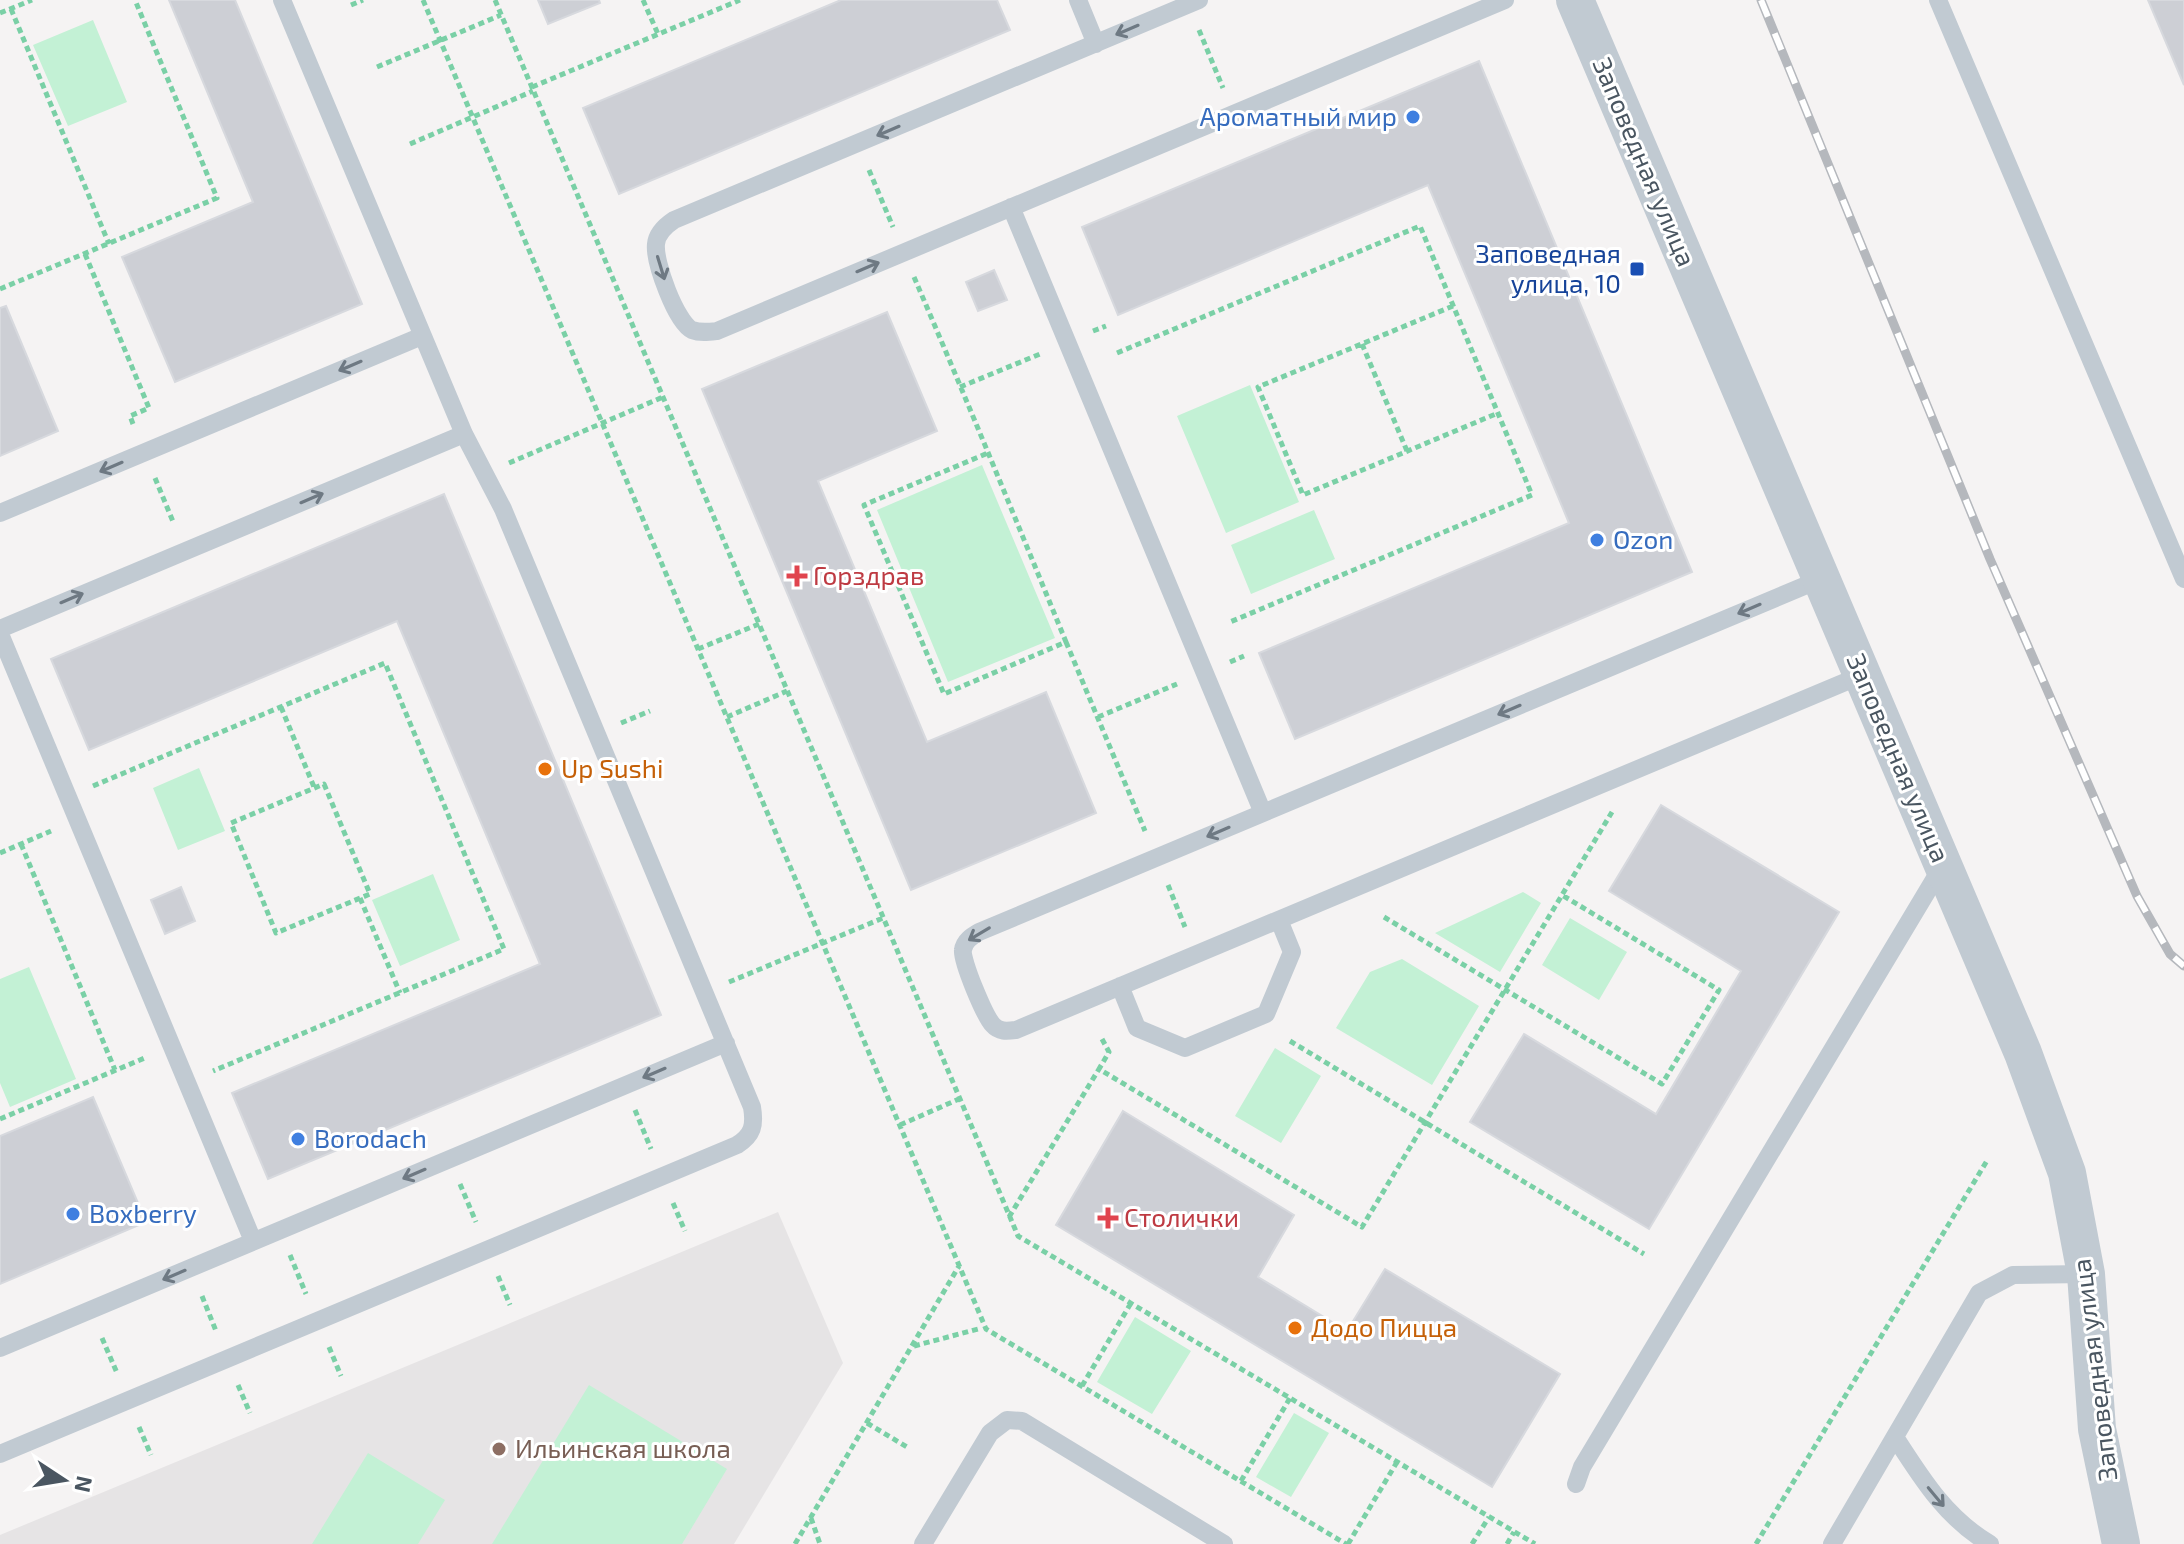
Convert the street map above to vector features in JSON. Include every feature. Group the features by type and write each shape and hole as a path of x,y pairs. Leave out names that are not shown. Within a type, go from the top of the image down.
{"street":[{"name":"Заповедная улица","path":"1575,0 2023,1053 2067,1173 2086,1274 2097,1429 2121,1544"}],"lane":[{"path":"0,1454 737,1145 749,1137 754,1123 752,1107 726,1043 503,509 464,434 282,0"},
{"path":"1078,0 1096,44"},
{"path":"1194,2 674,220 664,227 656,242 657,263 679,316 689,329 703,333 717,331 1505,0"},
{"path":"1938,0 2184,579"},
{"path":"1011,207 1263,813"},
{"path":"0,513 422,336"},
{"path":"253,1241 0,631 464,434"},
{"path":"1821,579 979,932 969,938 963,950 966,965 994,1028 1016,1030 1862,675"},
{"path":"1576,1484 1582,1467 1943,865"},
{"path":"1120,986 1137,1028 1185,1048 1266,1014 1292,952 1279,920"},
{"path":"0,1348 726,1043"},
{"path":"1832,1544 1979,1293 2013,1275 2086,1274"},
{"path":"923,1544 990,1433 1007,1420 1022,1421 1033,1427 1224,1544"},
{"path":"1895,1437 1932,1495 1965,1529 1990,1544"}],"path":[{"path":"0,13 32,0"},
{"path":"0,289 217,198 135,0"},
{"path":"351,5 363,0"},
{"path":"423,0 986,1329 1347,1544 1397,1462"},
{"path":"495,0 1018,1236 1535,1544"},
{"path":"643,0 658,34"},
{"path":"410,144 740,0"},
{"path":"1194,2 1234,114"},
{"path":"11,9 109,244"},
{"path":"377,67 501,15"},
{"path":"1117,353 1420,226 1532,495 1230,622"},
{"path":"85,254 140,386"},
{"path":"1453,306 1258,387 1303,495 1498,413"},
{"path":"960,387 1106,326"},
{"path":"1362,344 1407,451"},
{"path":"484,474 663,397"},
{"path":"969,409 1196,954"},
{"path":"988,453 864,505 944,694 1066,642"},
{"path":"698,649 759,624"},
{"path":"1098,717 1244,656"},
{"path":"122,774 385,663 504,949 241,1060"},
{"path":"727,717 787,691"},
{"path":"281,707 314,787"},
{"path":"1099,1069 1362,1227 1637,770"},
{"path":"324,784 370,894 360,898 276,933 231,823 324,784"},
{"path":"21,844 115,1070"},
{"path":"1384,917 1662,1084 1719,990 1562,895"},
{"path":"360,898 400,993"},
{"path":"705,993 883,918"},
{"path":"1009,1217 1109,1052 1102,1039"},
{"path":"1290,1041 1644,1254"},
{"path":"0,1118 87,1082"},
{"path":"900,1125 959,1099"},
{"path":"1756,1544 1988,1159"},
{"path":"795,1544 959,1266"},
{"path":"1082,1386 1131,1303"},
{"path":"913,1346 978,1329"},
{"path":"1241,1481 1290,1398"},
{"path":"867,1423 907,1447"},
{"path":"811,1517 820,1544"},
{"path":"1472,1544 1489,1517"},
{"path":"1507,1544 1514,1532"}],"shaded area":[{"name":"Ильинская школа","path":"778,1212 843,1363 734,1544 0,1544 0,1535"}],"green space":[{"path":"93,20 127,102 68,126 33,45"},
{"path":"1250,385 1299,502 1226,533 1177,416"},
{"path":"982,465 1055,638 948,682 877,510"},
{"path":"1314,510 1335,559 1251,594 1231,545"},
{"path":"199,768 225,831 178,850 153,788"},
{"path":"433,874 460,940 400,966 372,900"},
{"path":"1523,892 1541,903 1500,972 1435,933"},
{"path":"1570,918 1627,952 1599,1000 1542,965"},
{"path":"1402,959 1479,1006 1432,1085 1336,1028 1370,972"},
{"path":"29,967 76,1079 10,1107 0,1083 0,979"},
{"path":"1275,1048 1321,1076 1281,1143 1235,1116"},
{"path":"1135,1317 1191,1351 1152,1414 1097,1382"},
{"path":"589,1385 727,1469 682,1544 492,1544"},
{"path":"1294,1413 1329,1433 1291,1497 1256,1477"},
{"path":"368,1453 445,1500 418,1544 312,1544"}],"building":[{"path":"169,0 235,0 362,304 175,382 122,257 253,202"},
{"path":"538,0 599,0 600,3 548,24"},
{"path":"841,0 997,0 1010,30 619,194 583,108"},
{"path":"2148,0 2184,0 2184,85"},
{"path":"1479,61 1692,572 1295,739 1259,653 1569,523 1428,185 1118,315 1082,227"},
{"path":"994,270 1007,300 978,311 966,282"},
{"path":"6,306 58,431 0,456 0,308"},
{"path":"887,312 937,431 818,481 927,742 1046,692 1096,813 911,890 702,389"},
{"path":"444,494 661,1015 268,1179 232,1093 540,964 397,621 89,750 51,659"},
{"path":"1661,805 1839,912 1649,1229 1470,1122 1524,1034 1656,1114 1741,971 1609,891"},
{"path":"181,887 195,921 165,934 151,900"},
{"path":"93,1097 146,1222 0,1284 0,1136"},
{"path":"1123,1111 1294,1215 1258,1277 1347,1331 1385,1269 1560,1374 1492,1487 1056,1225"}],"railway":[{"path":"1761,0 1990,559 2137,896 2170,954 2184,966"}],"place":[{"name":"Ароматный мир","path":"1413,117"},
{"name":"Заповедная улица, 10","path":"1637,269"},
{"name":"Ozon","path":"1597,540"},
{"name":"Горздрав","path":"797,576"},
{"name":"Up Sushi","path":"545,769"},
{"name":"Borodach","path":"298,1139"},
{"name":"Boxberry","path":"73,1214"},
{"name":"Столички","path":"1108,1218"},
{"name":"Додо Пицца","path":"1295,1328"},
{"name":"Ильинская школа","path":"499,1449"}]}
